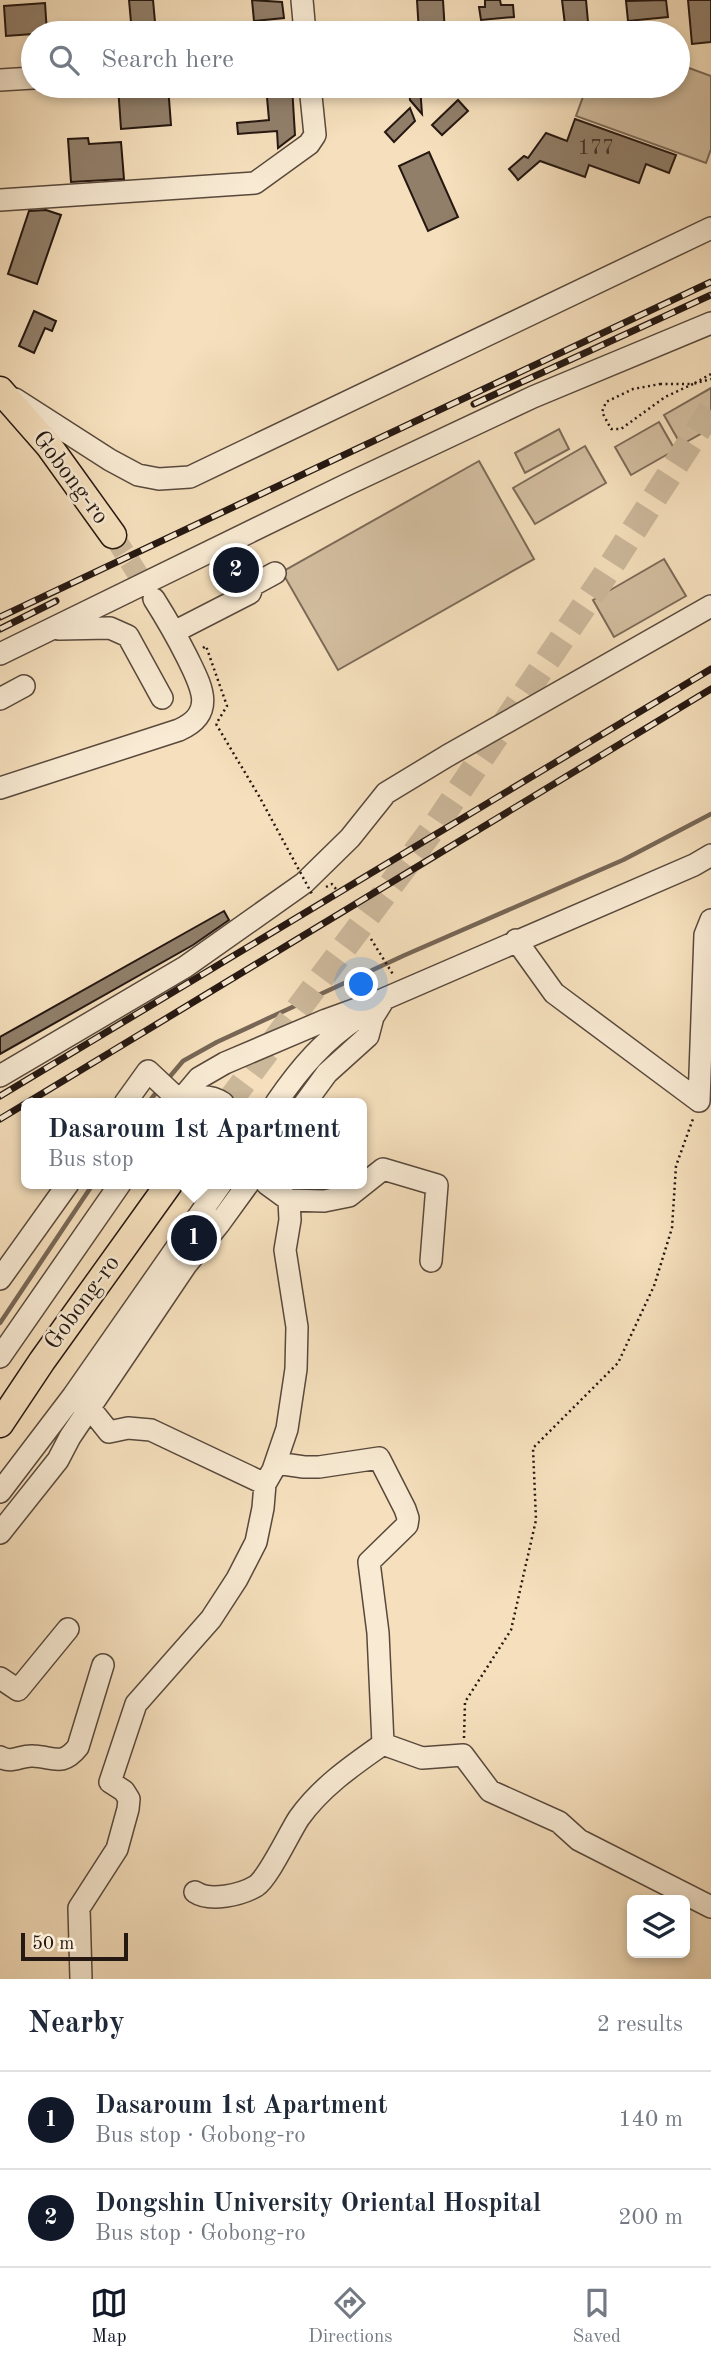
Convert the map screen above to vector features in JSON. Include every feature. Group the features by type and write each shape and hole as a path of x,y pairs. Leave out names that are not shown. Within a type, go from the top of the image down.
{"main road":[{"name":"Gobong-ro","path":"2,391 49,446 113,535"},
{"name":"Gobong-ro","path":"0,1424 165,1189"}],"street":[{"path":"302,0 304,21"},
{"path":"0,80 21,79"},
{"path":"0,200 255,183 309,144 315,135 311,98"},
{"path":"2,391 132,472 159,479 190,477 711,228"},
{"path":"0,654 533,397 711,323"},
{"path":"174,632 250,593 253,585 275,573"},
{"path":"0,788 179,730 193,722 202,708 203,692 200,681 154,599"},
{"path":"0,1076 185,967 304,883 350,838 386,793 711,606"},
{"path":"47,630 110,628 128,636 162,698"},
{"path":"0,699 24,686"},
{"path":"179,1098 199,1078 225,1063 326,1020 384,999 694,865 711,855"},
{"path":"699,1101 705,935 711,920"},
{"path":"516,940 554,993 699,1101"},
{"path":"280,1098 302,1066 326,1041 384,999"},
{"path":"309,1098 327,1073 368,1036 373,1017 384,999"},
{"path":"129,1098 148,1072 175,1098"},
{"path":"194,1098 216,1098"},
{"path":"367,1182 383,1169 438,1185 431,1261"},
{"path":"0,1279 64,1189"},
{"path":"0,1357 117,1189"},
{"path":"0,1492 81,1403 186,1265 211,1218 220,1189"},
{"path":"211,1218 243,1189"},
{"path":"274,1189 289,1200 324,1201 349,1196 358,1189"},
{"path":"81,1979 79,1908 117,1849 129,1800 124,1791 110,1782 136,1704 212,1619 237,1579 256,1542 265,1484 276,1463 287,1429 296,1370 297,1327 285,1250 290,1220 289,1200"},
{"path":"81,1403 109,1432 128,1428 150,1430 265,1484"},
{"path":"0,1533 58,1460 81,1403"},
{"path":"276,1463 303,1467 379,1458 405,1509 407,1525 369,1562 378,1633 383,1744"},
{"path":"0,1678 18,1690 68,1629"},
{"path":"0,1757 15,1760 33,1756 55,1760 70,1757 78,1747 103,1665"},
{"path":"383,1744 422,1758 463,1755 490,1791 559,1822 579,1840 711,1907"},
{"path":"195,1892 201,1896 215,1898 258,1885 300,1816 330,1783 383,1744"}],"path":[{"path":"711,374 693,384 665,397 621,429 611,429 603,411 606,402 633,389 660,384 693,384 711,379"},
{"path":"216,724 312,894"},
{"path":"371,939 391,971"},
{"path":"463,1755 466,1702 511,1630 536,1520 533,1448 618,1363 654,1286 673,1228 676,1166 699,1101"}],"shaded area":[{"path":"690,68 711,76 711,149 706,163 576,116 583,98 690,98"},
{"path":"711,388 711,428 681,445 664,415"},
{"path":"659,422 675,450 631,475 615,447"},
{"path":"559,429 569,449 525,473 515,453"},
{"path":"585,446 606,483 535,524 513,488"},
{"path":"479,461 534,559 338,670 282,572"},
{"path":"664,559 686,596 614,637 593,600"}],"building":[{"path":"129,0 153,0 155,21 131,21"},
{"path":"252,0 282,2 284,18 254,21"},
{"path":"417,0 443,0 444,21 418,21"},
{"path":"485,0 500,0 501,5 513,5 514,17 481,20 479,7 485,7"},
{"path":"562,0 586,0 588,21 565,21"},
{"path":"666,0 668,17 628,21 626,1"},
{"path":"688,0 711,0 711,42 692,44"},
{"path":"45,3 46,21 21,21 21,35 6,36 4,6"},
{"path":"119,98 169,98 171,125 121,129"},
{"path":"267,98 293,98 295,135 278,148 277,131 238,134 237,123 269,120"},
{"path":"421,98 422,114 410,100"},
{"path":"458,100 468,111 442,135 432,125"},
{"path":"410,108 415,121 394,142 385,132"},
{"path":"575,119 676,155 669,173 646,164 639,183 589,165 585,177 540,161 518,180 509,169 524,156 528,158 546,133 567,141"},
{"path":"88,138 89,144 121,142 124,179 71,182 68,139"},
{"path":"429,152 458,217 428,231 399,166"},
{"path":"46,210 61,215 37,284 8,274 29,211"},
{"path":"34,311 56,321 52,331 45,328 34,353 19,346"},
{"path":"224,911 229,920 193,945 0,1054 0,1037"}],"waterway":[{"path":"167,1080 183,1061 217,1042 405,955 623,860 711,814"},
{"path":"152,1098 159,1089"},
{"path":"0,1323 90,1189"}],"tunnel":[{"path":"232,1098 438,822 603,578 711,410"},
{"path":"113,535 153,598"}],"railway":[{"path":"0,617 711,282"},
{"path":"474,404 711,295"},
{"path":"0,629 56,601"},
{"path":"0,1096 711,669"},
{"path":"35,1098 711,689"},
{"path":"0,1119 21,1106"}],"place":[{"name":"Dongshin University Oriental Hospital","path":"236,570"},
{"name":"Dasaroum 1st Apartment","path":"194,1238"}]}
